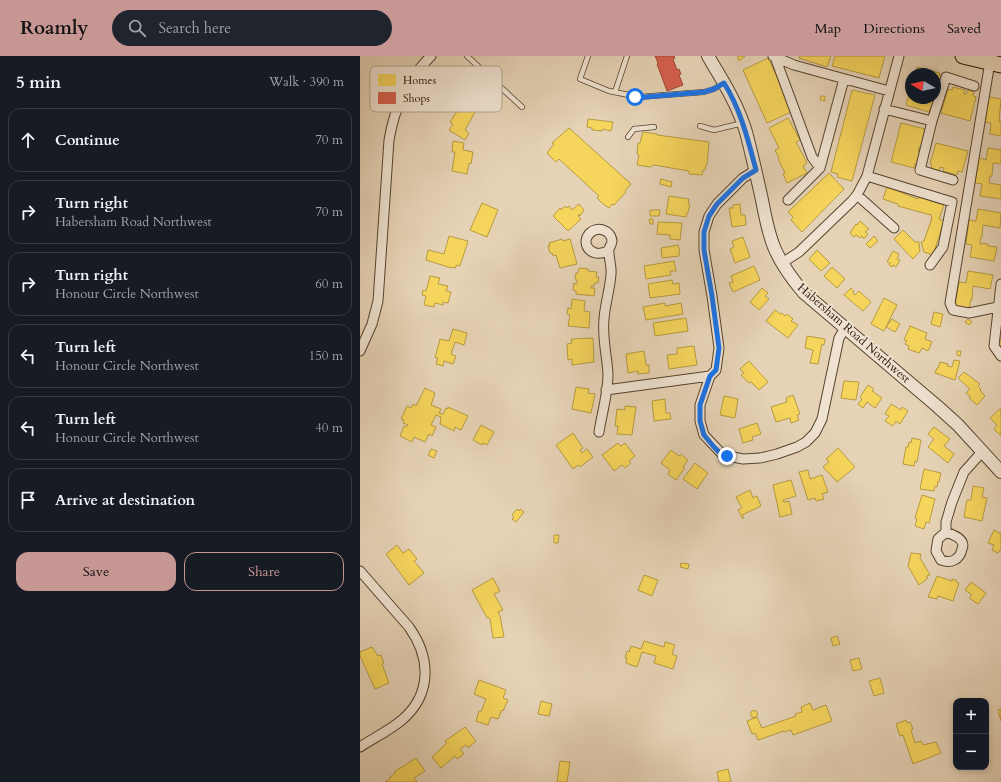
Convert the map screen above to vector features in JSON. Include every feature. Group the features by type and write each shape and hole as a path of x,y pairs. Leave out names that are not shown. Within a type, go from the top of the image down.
{"main road":[{"path":"963,56 996,64"}],"street":[{"path":"422,66 430,56"},
{"name":"Habersham Road Northwest","path":"708,56 738,109 756,170 768,231 782,263 792,278 804,292 958,425 1001,472"},
{"path":"774,56 794,65 889,91"},
{"path":"774,56 812,157 820,168"},
{"path":"782,263 799,252 857,195 867,176 899,56"},
{"path":"996,64 950,303 953,310 969,313 998,307"},
{"path":"953,180 920,170 932,121 946,77 974,86"},
{"path":"788,200 820,168 844,79"},
{"path":"884,110 932,121"},
{"path":"360,351 372,324 378,301 389,140 395,112"},
{"path":"756,170 743,178 717,204 709,216 704,232 704,250 719,348 716,370 710,376 700,405 700,421 704,435 723,456 743,459 760,458 777,454 806,442 815,433 822,420 839,338 845,328"},
{"path":"867,176 952,202 943,247 930,265"},
{"path":"857,195 894,228"},
{"path":"599,432 608,376 604,320 612,273 609,250"},
{"path":"1001,284 994,346 1001,356"},
{"path":"606,390 710,376"},
{"path":"946,532 948,515 964,472 982,452"},
{"path":"360,571 416,638 422,649 425,671 421,692 410,712 401,721 360,747"}],"lane":[{"path":"467,56 478,66"},
{"path":"588,56 580,79 615,92 631,96 645,97 704,92 714,89 724,83"},
{"path":"615,92 627,56"},
{"path":"502,88 522,107"},
{"path":"700,126 714,130 743,123"},
{"path":"628,137 634,129 654,127"}],"building: Homes":[{"path":"738,56 745,56 741,60 738,60"},
{"path":"800,56 831,56 827,67 799,58"},
{"path":"835,56 885,56 879,78 832,66"},
{"path":"768,58 784,91 785,99 791,112 767,123 743,70"},
{"path":"953,87 965,90 964,94 966,94 968,90 974,92 973,96 976,97 970,121 941,113 948,89 952,90"},
{"path":"852,90 875,95 852,181 837,177 838,174 831,172"},
{"path":"821,96 825,96 825,101 820,100"},
{"path":"989,97 1001,99 999,122 1001,122 1001,136 990,134 991,123 985,122"},
{"path":"935,104 933,110 930,109 929,112 906,105"},
{"path":"456,112 475,112 465,130 469,133 465,140 449,130 453,124 450,122"},
{"path":"788,118 800,140 796,142 807,163 803,166 807,173 787,183 783,174 785,173 775,150 779,148 769,128"},
{"path":"588,119 613,122 611,131 603,129 602,131 592,130 592,128 587,127"},
{"path":"901,123 925,129 924,131 927,132 923,146 920,146 918,152 922,153 918,165 915,164 914,168 891,162"},
{"path":"569,128 631,184 625,191 626,192 614,205 612,204 609,208 597,198 599,196 559,159 556,162 547,153 554,144 552,143"},
{"path":"643,132 709,142 707,165 705,170 703,170 702,175 689,174 689,171 654,165 650,167 637,165 639,155 637,154 638,143 640,143"},
{"path":"453,141 464,143 463,150 473,152 471,164 469,163 467,174 452,171 455,152 452,152"},
{"path":"936,143 968,151 962,172 958,171 957,175 943,171 944,168 940,167 939,171 931,169 932,165 930,164"},
{"path":"988,148 1001,150 1001,164 993,163 992,176 990,176 989,183 1001,185 1001,199 980,196 982,184 975,183 979,158 986,160"},
{"path":"829,173 844,189 802,232 791,220 793,217 788,212"},
{"path":"661,179 672,182 671,187 660,184"},
{"path":"887,187 918,199 919,197 944,205 939,219 944,221 933,255 924,252 921,242 924,241 932,218 931,215 898,206 898,204 883,199"},
{"path":"669,196 689,199 688,204 690,204 686,217 666,214"},
{"path":"482,203 498,210 487,237 470,230"},
{"path":"579,204 584,210 580,216 579,214 578,216 581,219 568,231 553,216 560,208 561,210 565,206 567,208 569,206 572,210"},
{"path":"740,204 741,215 745,215 746,225 732,227 729,208 733,208 733,205"},
{"path":"978,209 1001,213 1000,228 983,225 981,237 981,245 982,243 988,244 988,246 997,247 994,261 970,257 972,245 966,244 969,220 976,221"},
{"path":"650,210 660,210 659,216 650,216"},
{"path":"649,219 653,219 653,224 650,224"},
{"path":"860,221 869,229 865,232 868,234 864,239 862,236 860,238 856,235 854,237 850,233"},
{"path":"658,222 682,223 680,240 670,239 670,235 657,234"},
{"path":"903,230 915,242 919,242 920,251 913,259 894,239"},
{"path":"449,236 468,241 460,266 456,265 456,268 448,267 426,260 428,250 444,254"},
{"path":"874,236 878,241 870,248 866,244"},
{"path":"743,237 750,257 735,263 730,249 734,247 732,241"},
{"path":"562,239 563,241 570,239 577,264 560,268 556,255 553,256 552,253 550,253 548,246 550,246 549,243"},
{"path":"678,245 680,252 679,256 662,258 661,248"},
{"path":"817,250 830,263 821,271 809,259"},
{"path":"893,251 899,254 897,259 900,260 896,267 893,265 892,267 889,265 890,263 887,262"},
{"path":"674,261 676,271 670,271 671,275 646,279 644,266"},
{"path":"754,266 760,280 733,292 729,283 733,282 731,276"},
{"path":"832,267 845,279 837,288 824,276"},
{"path":"579,268 597,272 596,277 599,277 598,283 594,283 594,286 591,286 591,288 595,288 594,296 576,294 576,291 573,290 574,283 577,284 577,280 575,279"},
{"path":"968,271 993,275 990,289 973,286 972,300 971,299 969,309 955,306 959,282 966,283"},
{"path":"430,276 440,278 438,284 448,286 446,291 451,292 448,303 443,302 443,305 435,303 434,307 424,305 426,296 422,295 423,290 426,291"},
{"path":"672,280 673,284 679,283 680,294 650,298 648,284"},
{"path":"762,288 768,293 765,296 769,299 759,310 750,302"},
{"path":"851,288 855,295 859,291 871,302 863,311 844,295"},
{"path":"884,298 897,305 884,331 871,324"},
{"path":"572,299 585,301 584,311 590,312 589,328 568,326 570,315 567,314 568,308 571,309"},
{"path":"665,303 665,306 681,303 683,314 646,320 643,307"},
{"path":"775,310 785,316 787,314 793,319 791,321 798,325 788,338 766,321"},
{"path":"934,312 943,314 940,327 931,324"},
{"path":"686,318 688,331 655,336 653,323"},
{"path":"892,319 900,324 895,332 886,327"},
{"path":"968,319 972,322 969,325 965,322"},
{"path":"910,326 927,333 925,339 932,342 928,351 922,348 919,353 908,349 909,346 905,344 907,341 904,340"},
{"path":"453,329 467,333 464,345 455,342 451,354 456,356 453,364 444,361 443,366 436,364 438,358 435,358 440,339 449,341"},
{"path":"807,336 825,339 824,345 822,344 818,364 810,363 813,350 805,348"},
{"path":"1001,336 1001,348 997,347"},
{"path":"593,338 594,362 572,365 572,359 568,360 567,344 572,343 571,339"},
{"path":"694,346 697,365 669,369 667,355 677,354 677,348"},
{"path":"644,351 646,365 649,365 649,373 638,374 638,371 628,373 626,354"},
{"path":"957,351 961,351 960,356 957,355"},
{"path":"954,360 960,361 955,380 935,373 940,362 948,364 947,366 952,367"},
{"path":"749,361 768,382 759,390 741,375 744,373 740,369"},
{"path":"964,372 980,384 978,386 985,396 977,405 966,393 970,389 958,378"},
{"path":"844,381 859,382 856,400 841,398"},
{"path":"868,385 874,389 872,391 882,398 875,408 867,402 863,408 858,404 862,399 860,397"},
{"path":"576,387 589,389 588,393 595,394 591,413 572,409"},
{"path":"425,388 435,393 431,405 441,409 439,413 443,414 448,407 468,416 461,430 455,427 454,431 440,424 441,417 436,415 431,425 436,427 432,436 429,434 425,442 414,437 412,442 400,436 404,426 406,427 408,425 403,423 404,420 401,419 407,406 411,408 413,404 416,406"},
{"path":"793,395 800,414 797,415 799,420 791,423 790,418 776,422 771,407 787,402 786,398"},
{"path":"724,396 738,399 735,418 720,415"},
{"path":"665,399 666,413 670,413 671,419 654,421 652,401"},
{"path":"891,404 901,410 902,407 908,411 900,424 896,421 893,426 885,421 889,416 885,414"},
{"path":"625,406 636,407 632,435 617,434 618,426 615,426 617,409 625,410"},
{"path":"1001,408 1001,436 994,429 997,425 990,418"},
{"path":"757,423 761,434 752,437 753,440 743,443 739,429"},
{"path":"481,425 494,432 487,445 483,443 482,445 473,440"},
{"path":"934,427 950,439 944,446 954,454 948,463 928,447 934,439 928,434"},
{"path":"573,433 583,448 580,450 582,453 587,449 593,457 580,467 578,465 573,469 556,445"},
{"path":"912,438 921,440 917,462 915,461 914,466 903,464 906,447 908,447 909,442 911,443"},
{"path":"618,443 621,446 625,443 635,456 629,461 631,463 625,468 622,465 614,471 602,455"},
{"path":"838,448 855,467 837,482 823,467 829,462 826,459"},
{"path":"431,449 437,451 434,458 428,455"},
{"path":"671,450 679,456 681,454 688,460 683,467 685,468 676,480 668,474 670,470 661,463"},
{"path":"695,463 708,473 697,489 683,479"},
{"path":"924,469 941,473 939,482 938,481 937,487 935,486 934,491 920,489"},
{"path":"808,470 810,479 822,475 828,492 822,494 824,499 816,501 815,498 808,500 799,472"},
{"path":"791,480 796,496 783,500 784,502 789,501 792,514 780,517 773,485"},
{"path":"973,486 984,488 982,497 987,498 982,521 964,517 967,500 971,500"},
{"path":"750,490 753,498 757,496 761,506 742,515 744,518 742,518 738,510 742,508 736,497"},
{"path":"922,495 935,499 929,523 926,522 924,529 915,526 917,519 915,518"},
{"path":"517,509 524,512 516,522 512,519 514,517 512,515"},
{"path":"994,530 1001,534 1001,549 998,553 992,550 994,545 988,543"},
{"path":"554,535 559,535 558,543 554,543"},
{"path":"397,545 403,553 409,549 417,559 414,561 424,573 409,585 386,554"},
{"path":"911,553 921,554 920,558 930,575 927,576 927,579 919,585 908,566"},
{"path":"681,563 689,564 688,569 680,567"},
{"path":"644,575 658,580 652,596 638,590"},
{"path":"937,576 952,581 952,579 956,580 956,582 959,583 953,601 938,596 937,599 928,597"},
{"path":"493,578 500,591 494,594 503,610 498,612 504,637 493,638 490,619 488,617 487,618 472,590"},
{"path":"971,582 986,593 978,604 969,598 972,595 965,590"},
{"path":"837,636 840,644 833,646 831,638"},
{"path":"644,641 664,647 665,642 675,645 672,654 677,656 673,669 654,663 656,656 642,652 637,667 626,663 627,658 625,658 627,651 629,652 631,646 641,649"},
{"path":"372,647 378,656 381,655 384,663 382,664 389,683 375,689 360,656 360,652"},
{"path":"859,658 862,669 853,671 850,660"},
{"path":"880,678 884,693 874,696 869,681"},
{"path":"479,680 506,690 503,698 508,700 498,719 491,717 488,725 476,721 479,711 481,712 486,699 474,694"},
{"path":"541,701 552,704 549,716 538,714"},
{"path":"810,703 813,710 826,705 832,721 793,735 791,730 784,731 758,740 755,733 752,734 747,721 757,717 762,728 796,716 795,714 802,712 801,707"},
{"path":"1001,709 1001,721 998,710"},
{"path":"754,710 758,714 754,718 750,714"},
{"path":"906,720 907,723 910,722 913,729 911,730 915,743 921,741 923,745 936,742 941,753 913,764 903,735 900,736 896,724"},
{"path":"465,727 476,741 468,748 466,745 460,749 464,754 457,759 455,756 441,768 432,757 447,743 445,741"},
{"path":"416,758 425,771 414,778 417,782 385,782 391,778 390,777 395,773 394,772"},
{"path":"560,761 570,762 567,782 557,782"},
{"path":"728,769 731,782 719,782 717,772"}],"building: Shops":[{"path":"655,56 674,56 675,58 673,59 677,70 679,69 681,74 679,75 683,85 667,91"}],"route":[{"path":"635,97 639,98 704,92 714,89 724,83 738,109 746,131 756,170 743,178 717,204 709,216 704,232 704,250 719,348 716,370 710,376 700,405 700,421 704,435 723,456 727,456"}]}
